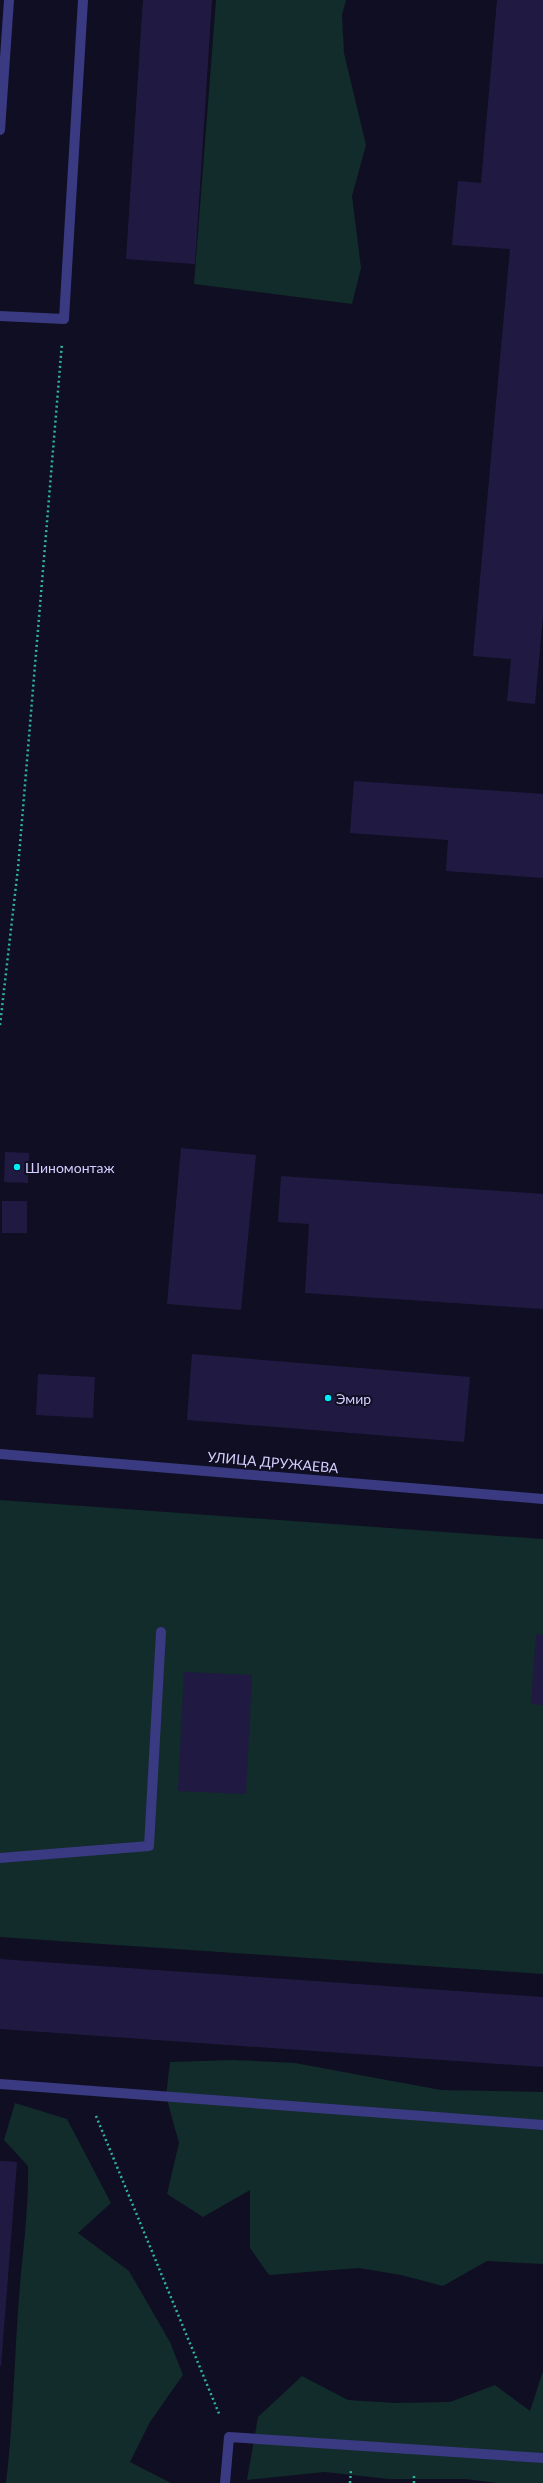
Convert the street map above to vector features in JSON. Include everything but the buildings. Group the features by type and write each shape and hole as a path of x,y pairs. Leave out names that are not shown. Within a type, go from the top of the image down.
{"street":[{"path":"0,130 9,0"},
{"path":"0,316 64,319 82,0"},
{"name":"УЛИЦА ДРУЖАЕВА","path":"0,1454 543,1499"},
{"path":"0,1858 149,1846 161,1632"},
{"path":"0,2084 543,2125"},
{"path":"225,2483 229,2437 543,2458"}],"path":[{"path":"0,1026 18,868 64,319"},
{"path":"85,2090 229,2437"}],"green space":[{"path":"216,0 346,0 342,15 344,53 366,145 352,196 361,268 352,304 194,284"},
{"path":"0,1500 543,1539 543,1974 0,1937"},
{"path":"233,2060 295,2063 441,2090 543,2092 543,2264 487,2261 443,2286 401,2275 359,2268 269,2275 250,2248 250,2190 203,2217 167,2194 179,2143 166,2096 170,2062"},
{"path":"15,2103 67,2119 111,2203 78,2233 129,2271 170,2342 183,2375 150,2422 130,2462 171,2483 6,2483 28,2184 28,2166 4,2140"},
{"path":"543,2371 543,2483 497,2483 465,2479 389,2479 325,2472 247,2480 258,2417 302,2376 348,2400 396,2403 450,2402 495,2385 530,2411"}],"place":[{"name":"Шиномонтаж","path":"17,1167"},
{"name":"Эмир","path":"328,1398"}]}
